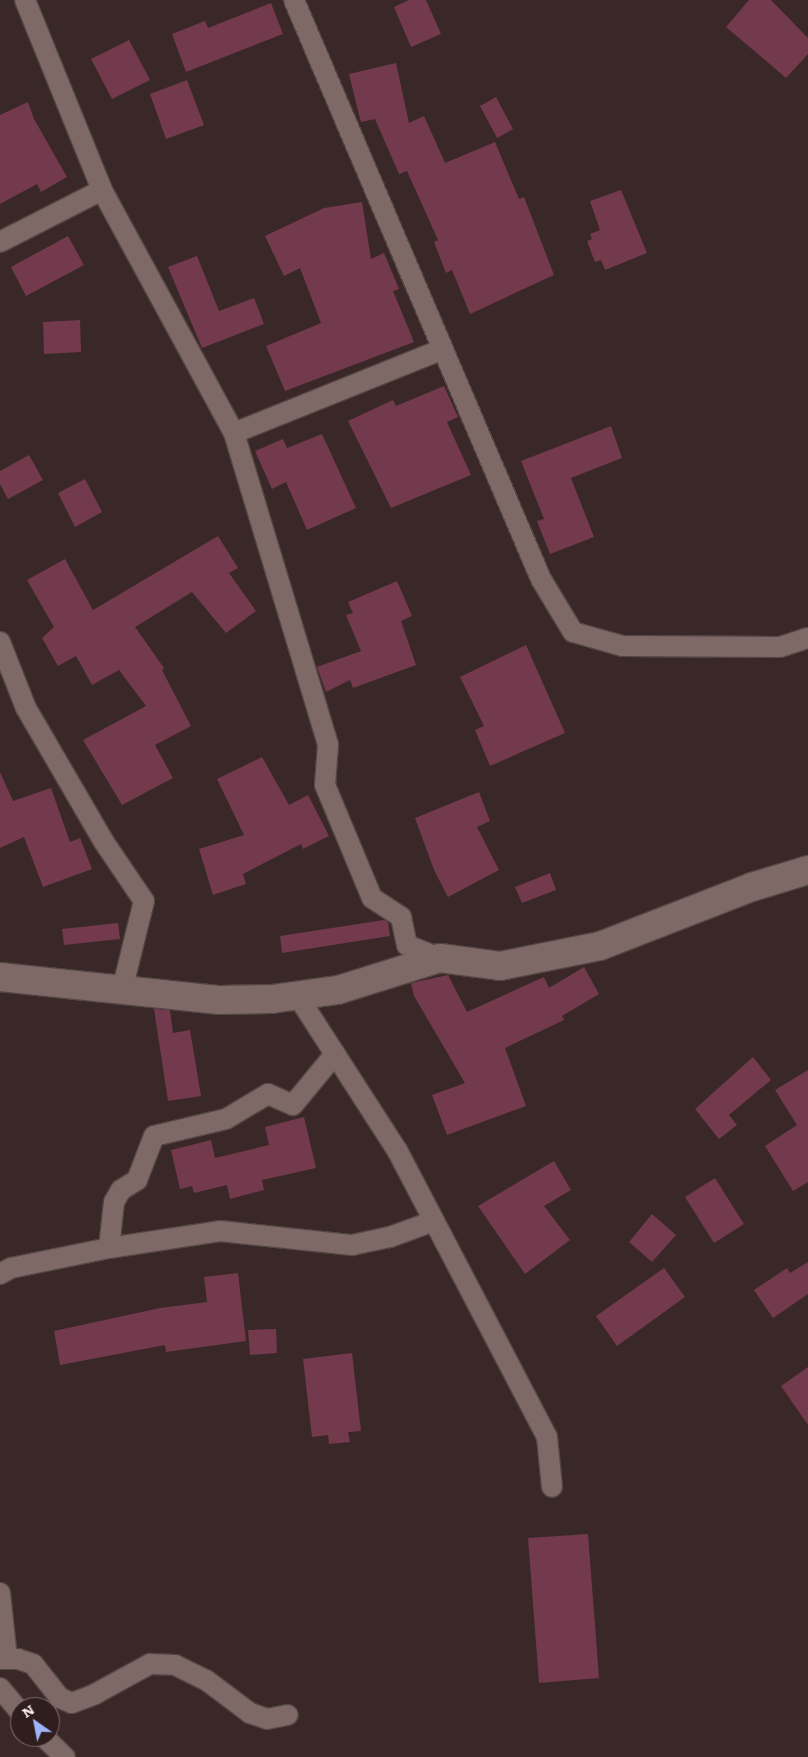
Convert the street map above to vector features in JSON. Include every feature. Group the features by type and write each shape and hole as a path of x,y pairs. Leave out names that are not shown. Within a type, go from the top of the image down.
{"street":[{"path":"25,0 102,190 234,433 328,745 325,786 372,898 402,917 407,945 440,958 500,966 591,948 678,918 752,887 808,870"},
{"path":"294,0 541,579 574,632 622,646 780,647 808,638"},
{"path":"0,242 102,190"},
{"path":"234,433 443,349"},
{"path":"0,642 26,708 104,842 144,901 122,990"},
{"path":"0,977 220,1000 297,995 338,990 440,958"},
{"path":"297,995 397,1150 547,1438 552,1487"},
{"path":"109,1248 114,1202 121,1190 137,1180 154,1136 226,1119 268,1094 293,1105 335,1054"},
{"path":"0,1274 11,1268 109,1248 220,1231 352,1245 390,1237 434,1221"},
{"path":"0,1593 4,1659 33,1664 60,1698 72,1703 95,1694 150,1664 175,1665 206,1680 250,1713 266,1719 288,1715"},
{"path":"0,1688 10,1700"},
{"path":"55,1747 66,1757"}],"building":[{"path":"409,0 426,0 441,34 411,47 394,7"},
{"path":"749,0 771,0 808,38 808,54 786,78 726,27"},
{"path":"271,3 283,34 186,72 172,34 205,21 208,28"},
{"path":"129,40 150,80 112,99 91,59"},
{"path":"396,63 409,123 424,116 445,163 495,142 519,199 524,197 554,275 470,314 452,270 446,273 434,242 438,240 407,171 399,174 375,119 361,122 349,74"},
{"path":"187,80 204,125 166,139 150,94"},
{"path":"496,97 513,129 497,138 480,106"},
{"path":"28,102 34,119 67,177 41,192 37,184 0,204 0,115"},
{"path":"621,190 647,253 605,270 601,260 595,262 587,241 592,239 590,234 600,230 590,201"},
{"path":"362,202 371,259 384,253 399,289 393,291 414,342 285,391 266,346 321,323 300,268 284,276 265,236 324,208"},
{"path":"68,236 84,265 26,296 11,267"},
{"path":"197,256 219,311 254,298 264,324 202,348 168,267"},
{"path":"80,320 81,352 44,354 43,322"},
{"path":"444,386 458,417 447,422 471,475 391,508 348,421 393,400 396,406"},
{"path":"611,426 622,458 571,478 594,537 550,554 537,521 544,519 521,461"},
{"path":"322,434 356,508 307,530 286,482 272,489 255,451 283,439 287,448"},
{"path":"29,455 43,480 8,499 0,484 0,471"},
{"path":"85,479 102,512 75,527 58,493"},
{"path":"218,536 238,568 229,573 256,611 226,633 192,592 135,627 164,668 162,670 191,726 155,745 173,778 122,805 83,740 146,706 119,670 92,685 76,656 58,666 42,638 54,627 27,580 65,559 93,610"},
{"path":"397,581 412,616 401,621 416,665 353,688 350,680 326,692 317,667 361,651 346,615 353,613 348,602"},
{"path":"526,645 565,733 490,766 475,730 484,726 460,677"},
{"path":"262,757 289,805 308,795 329,836 303,849 301,844 243,874 246,884 213,895 199,849 244,835 217,779"},
{"path":"0,772 13,801 51,788 70,842 80,838 92,869 43,887 24,837 0,848"},
{"path":"479,792 490,821 477,827 499,870 448,897 434,870 415,818"},
{"path":"550,873 556,890 522,903 515,887"},
{"path":"384,920 388,922 390,936 282,953 280,936"},
{"path":"118,923 120,939 64,945 62,929"},
{"path":"584,967 599,994 562,1016 564,1020 505,1048 526,1106 447,1135 432,1095 465,1083 414,996 411,983 448,975 467,1012 544,977 549,988"},
{"path":"154,1009 170,1010 173,1033 190,1030 201,1096 168,1101"},
{"path":"753,1057 771,1080 729,1115 737,1125 719,1139 695,1109"},
{"path":"808,1070 808,1182 793,1191 765,1146 797,1125 775,1090"},
{"path":"304,1117 316,1168 262,1180 264,1190 230,1199 227,1185 194,1193 192,1186 180,1189 171,1150 211,1140 215,1158 269,1145 265,1127"},
{"path":"554,1161 571,1190 544,1206 570,1240 525,1274 478,1206"},
{"path":"715,1178 744,1224 714,1243 685,1197"},
{"path":"652,1214 676,1235 652,1262 629,1242"},
{"path":"808,1262 808,1294 773,1318 754,1290 787,1268 790,1273"},
{"path":"664,1268 685,1297 617,1346 596,1316"},
{"path":"238,1273 246,1341 166,1352 165,1345 60,1365 54,1331 160,1308 207,1302 204,1277"},
{"path":"276,1329 277,1353 250,1355 248,1330"},
{"path":"352,1353 361,1431 348,1432 350,1442 329,1444 328,1435 312,1437 303,1359"},
{"path":"808,1367 808,1425 781,1386"},
{"path":"588,1534 599,1678 539,1683 528,1538"}]}
